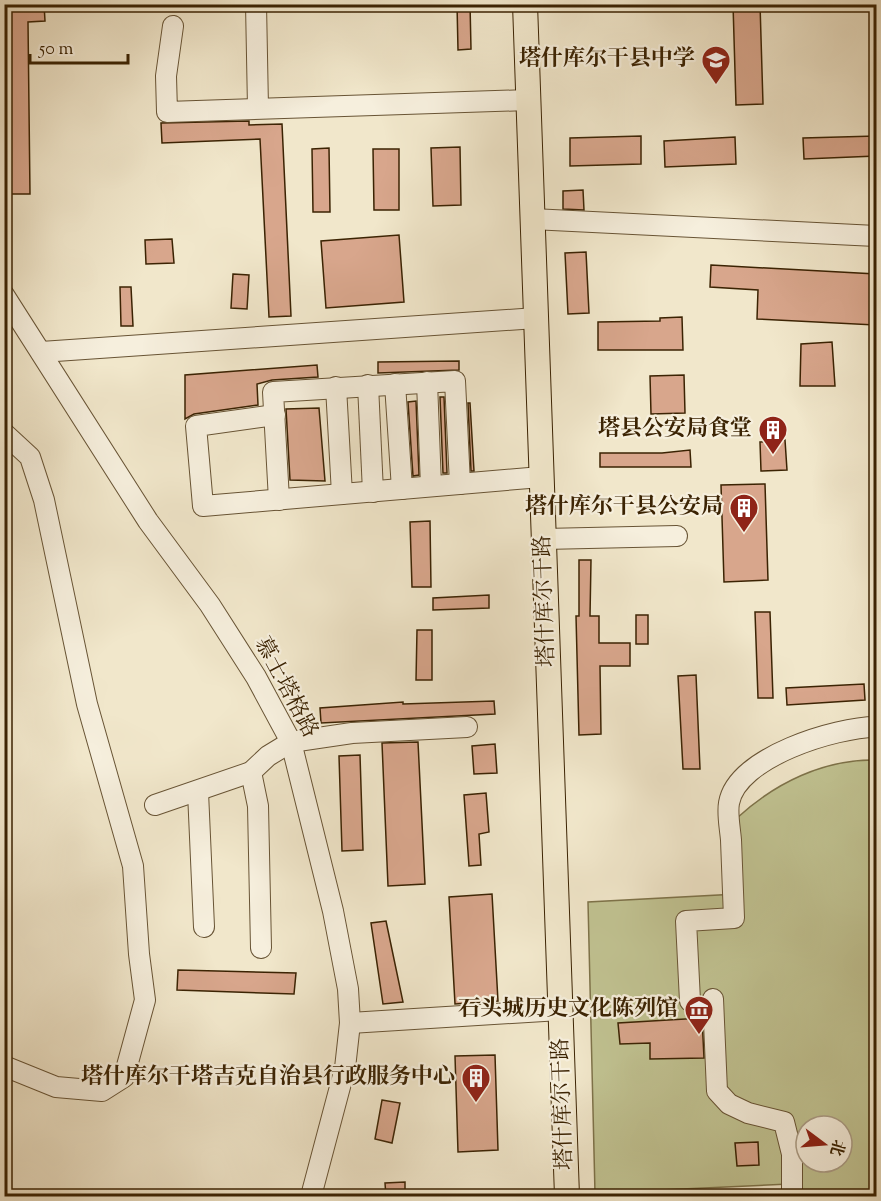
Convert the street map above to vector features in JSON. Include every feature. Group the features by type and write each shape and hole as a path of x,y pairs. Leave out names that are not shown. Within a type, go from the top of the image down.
{"main road":[{"name":"塔什库尔干路","path":"525,4 567,1197"}],"street":[{"path":"256,4 258,108"},
{"path":"173,26 166,76 167,112 528,100"},
{"path":"532,219 876,236"},
{"name":"慕士塔格路","path":"4,295 148,521 210,605 256,677 291,742 333,911 348,989 350,1023 345,1068 311,1197"},
{"path":"41,352 536,318"},
{"path":"279,500 273,392 455,381 460,484"},
{"path":"427,382 431,486"},
{"path":"394,384 402,489"},
{"path":"368,385 373,492"},
{"path":"336,387 342,494"},
{"path":"276,416 196,426 203,506 541,477"},
{"path":"4,433 30,457 44,500 87,704 134,866 139,954 145,1000 124,1077 102,1091 56,1087 4,1066"},
{"path":"543,539 677,536"},
{"path":"156,805 251,772 268,756 291,742 352,733 467,727"},
{"path":"690,1001 686,921 734,918 729,803 735,785 782,752 817,738 856,727 876,727"},
{"path":"251,772 258,806 261,948"},
{"path":"198,792 204,927"},
{"path":"713,999 717,1091 729,1104 748,1113 784,1122 792,1154 792,1197"},
{"path":"350,1023 560,1010"}],"green space":[{"path":"876,760 876,1196 789,1196 789,1184 595,1193 588,902 737,894 737,818 767,794 784,784 819,769 838,764"}],"building":[{"path":"4,4 44,4 45,21 28,22 30,194 7,194"},
{"path":"457,4 470,4 471,49 458,50"},
{"path":"733,4 760,4 763,104 736,105"},
{"path":"249,121 249,125 282,124 291,316 269,317 260,139 162,143 161,123"},
{"path":"641,136 641,164 570,166 570,138"},
{"path":"876,136 876,156 804,159 803,138"},
{"path":"735,137 736,164 665,167 664,141"},
{"path":"460,147 461,205 433,206 431,148"},
{"path":"329,148 330,212 313,212 312,149"},
{"path":"373,149 399,149 399,210 374,210"},
{"path":"583,190 584,210 563,209 563,191"},
{"path":"399,235 404,302 326,308 321,241"},
{"path":"172,239 174,263 146,264 145,240"},
{"path":"586,252 589,313 568,314 565,253"},
{"path":"711,265 876,274 875,325 757,319 758,290 710,287"},
{"path":"233,274 249,275 247,309 231,308"},
{"path":"120,287 131,287 133,326 121,326"},
{"path":"682,317 683,350 598,350 598,322 660,321 660,318"},
{"path":"832,342 835,386 800,386 801,344"},
{"path":"459,361 459,370 378,373 378,362"},
{"path":"317,365 318,377 272,380 257,384 258,405 194,414 185,419 185,375"},
{"path":"684,375 685,413 651,414 650,376"},
{"path":"440,397 444,397 447,473 443,473"},
{"path":"416,401 419,475 413,476 408,402"},
{"path":"468,403 470,403 474,471 471,471"},
{"path":"319,408 325,481 290,480 286,409"},
{"name":"塔县公安局食堂","path":"785,440 787,470 761,471 760,442"},
{"path":"690,450 691,467 600,467 600,453 662,453"},
{"name":"塔什库尔干县公安局","path":"765,484 768,580 724,582 721,485"},
{"path":"430,521 431,587 412,587 410,522"},
{"path":"579,560 591,560 590,616 599,616 599,643 630,643 630,666 600,666 601,734 579,735 576,616 579,616"},
{"path":"489,595 489,608 433,610 433,598"},
{"path":"755,612 770,612 773,698 758,698"},
{"path":"636,615 648,615 648,644 636,644"},
{"path":"417,630 432,630 432,680 416,680"},
{"path":"696,675 700,769 683,769 678,676"},
{"path":"864,684 865,700 787,705 786,688"},
{"path":"494,701 495,714 321,723 320,708 403,702 403,704"},
{"path":"418,742 425,884 388,886 382,743"},
{"path":"495,744 497,773 474,774 472,746"},
{"path":"360,755 363,850 342,851 339,756"},
{"path":"486,793 489,832 479,834 481,865 469,866 464,795"},
{"path":"492,894 498,1001 455,1004 449,897"},
{"path":"386,921 403,1002 383,1004 371,923"},
{"path":"178,970 296,973 294,994 177,990"},
{"path":"702,1018 704,1058 650,1059 650,1043 620,1044 618,1023"},
{"name":"塔什库尔干塔吉克自治县行政服务中心","path":"495,1055 498,1150 458,1152 455,1056"},
{"path":"382,1100 400,1103 392,1143 375,1139"},
{"path":"758,1142 759,1165 737,1166 735,1143"},
{"path":"405,1182 405,1197 386,1197 385,1183"}],"place":[{"name":"塔什库尔干县中学","path":"716,86"},
{"name":"塔县公安局食堂","path":"773,456"},
{"name":"塔什库尔干县公安局","path":"744,534"},
{"name":"石头城历史文化陈列馆","path":"699,1036"},
{"name":"塔什库尔干塔吉克自治县行政服务中心","path":"476,1104"}]}
